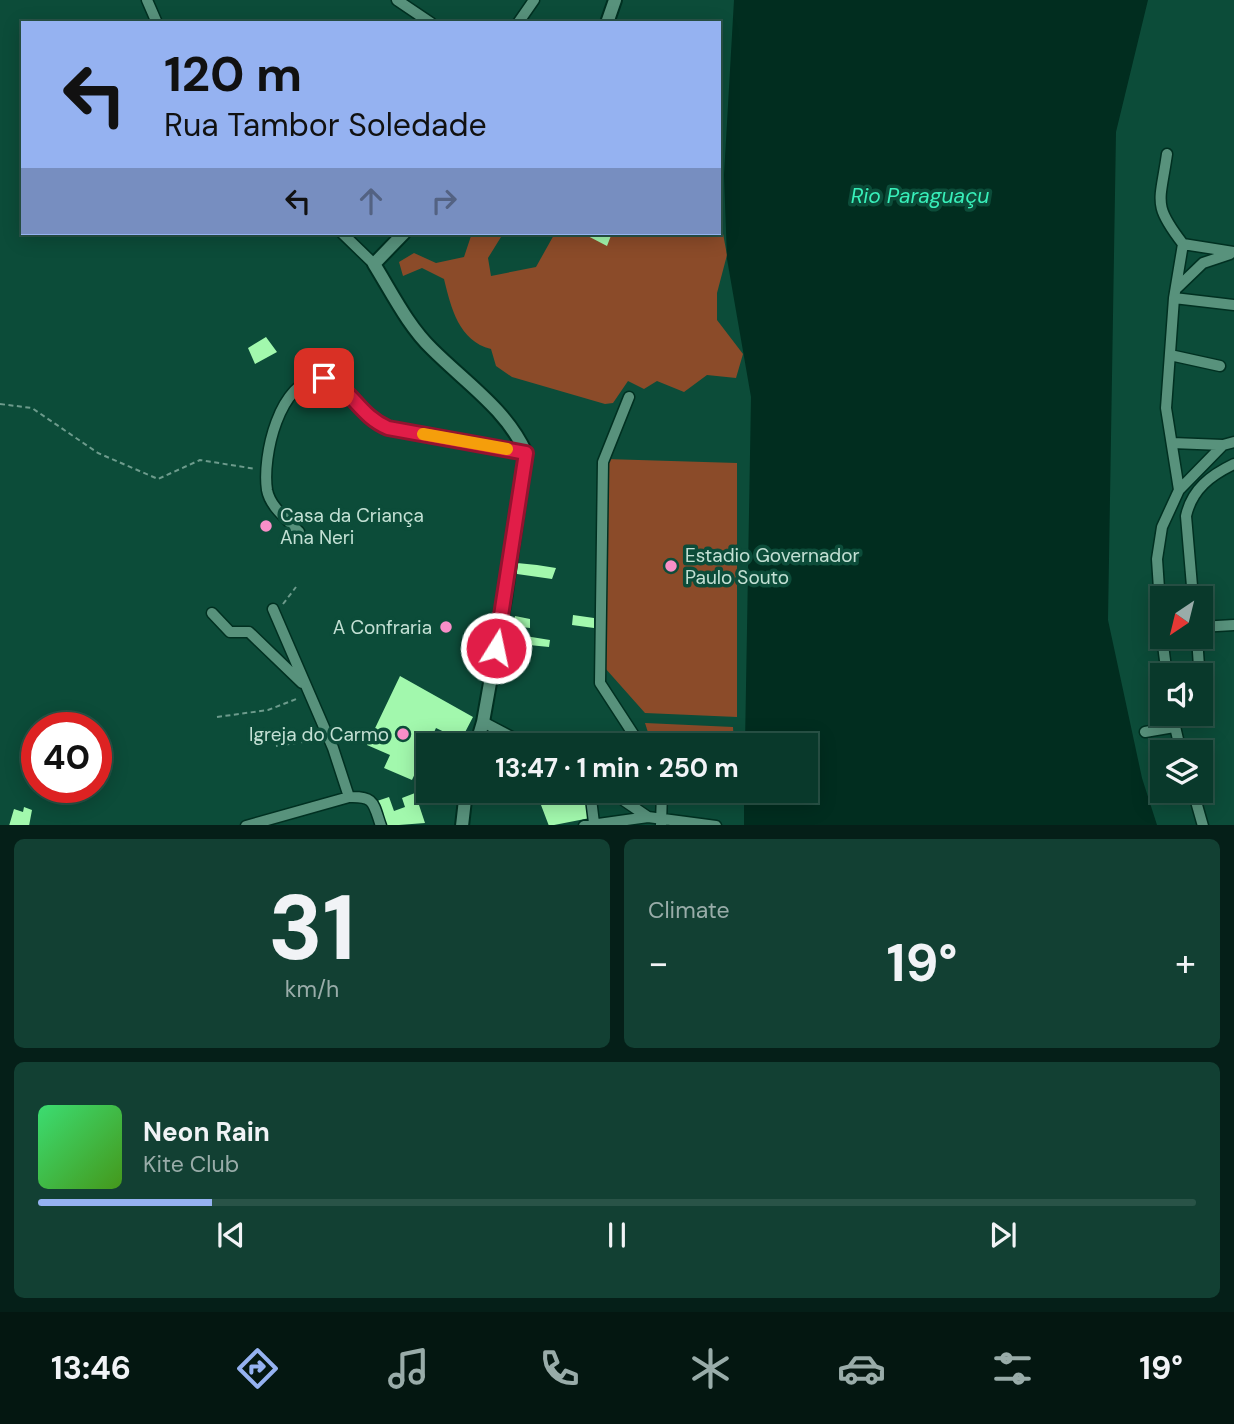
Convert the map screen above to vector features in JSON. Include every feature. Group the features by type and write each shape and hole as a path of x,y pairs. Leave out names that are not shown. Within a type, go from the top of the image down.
{"street":[{"path":"147,0 156,21"},
{"path":"397,0 428,21"},
{"path":"519,21 534,0"},
{"path":"608,21 615,0"},
{"path":"1167,154 1159,206 1163,217 1183,244 1234,253"},
{"path":"344,235 374,264 425,341 494,406 517,432 526,453 480,733"},
{"path":"374,264 402,235"},
{"path":"1179,489 1166,408 1175,293 1183,244"},
{"path":"1175,293 1203,263 1234,253"},
{"path":"1175,293 1234,305"},
{"path":"1170,355 1220,366"},
{"path":"299,532 275,508 267,492 267,471 274,428 286,402 305,384 324,378 348,392 371,420 388,428 526,453"},
{"path":"629,397 603,462 600,682 633,733"},
{"path":"1172,443 1223,445 1234,442"},
{"path":"1158,586 1158,544 1162,527 1179,489 1223,445"},
{"path":"1192,586 1186,516 1189,503 1214,474 1234,464"},
{"path":"273,609 328,737 349,797"},
{"path":"212,613 230,632 249,632 309,691"},
{"path":"1213,626 1234,625"},
{"path":"484,722 504,733"},
{"path":"1145,732 1174,726 1178,740"},
{"path":"246,825 349,797 367,796 372,801 381,825"},
{"path":"462,825 465,803"},
{"path":"590,803 589,824 648,817"},
{"path":"628,803 661,823 716,825"},
{"path":"661,823 662,803"},
{"path":"1197,803 1203,825"}],"path":[{"path":"0,404 32,408 98,453 158,479 200,460 235,463 267,471"},
{"path":"273,609 286,602 296,586"},
{"path":"217,717 268,710 309,691"},
{"path":"276,746 328,737"}],"shaded area":[{"path":"721,223 727,255 717,293 717,320 743,354 736,378 707,375 684,392 657,381 644,389 628,381 613,403 605,404 512,377 496,366 491,349 471,339 464,331 454,312 444,279 422,268 403,276 399,262 414,253 436,263 464,257 471,235 486,235 501,237 488,258 491,276 536,267 554,235 721,235"},
{"name":"Estadio Governador Paulo Souto","path":"606,459 737,463 737,717 645,713 605,668"},
{"path":"645,723 733,727 733,733 648,733"}],"water":[{"name":"Rio Paraguaçu","path":"734,0 1148,0 1116,132 1108,620 1142,778 1157,825 744,825 744,803 818,803 818,733 745,733 751,397 727,259 724,175"}],"building":[{"path":"586,235 611,235 607,246"},
{"path":"266,337 277,352 255,364 248,348"},
{"path":"304,353 309,368 300,372 295,356"},
{"path":"517,563 556,568 552,579 517,574"},
{"path":"573,615 594,618 594,628 572,625"},
{"path":"515,616 530,619 530,628 513,626"},
{"path":"519,635 550,640 549,647 519,644"},
{"name":"Igreja do Carmo","path":"400,676 473,717 465,733 446,733 436,728 434,733 416,733 416,771 412,780 384,768 390,755 367,745"},
{"path":"415,793 416,803 418,803 425,823 386,825 377,801 389,797 394,811 405,807 402,798"},
{"path":"586,803 590,818 549,825 541,805"},
{"path":"24,807 32,810 29,825 9,825 14,809 23,812"}],"slow traffic":[{"path":"423,434 507,449"}],"place":[{"name":"Casa da Criança Ana Neri","path":"266,526"},
{"name":"Estadio Governador Paulo Souto","path":"671,566"},
{"name":"A Confraria","path":"446,627"},
{"name":"Igreja do Carmo","path":"403,734"}],"route":[{"path":"324,378 337,383 348,392 360,411 371,420 388,428 526,453 496,648"}]}
